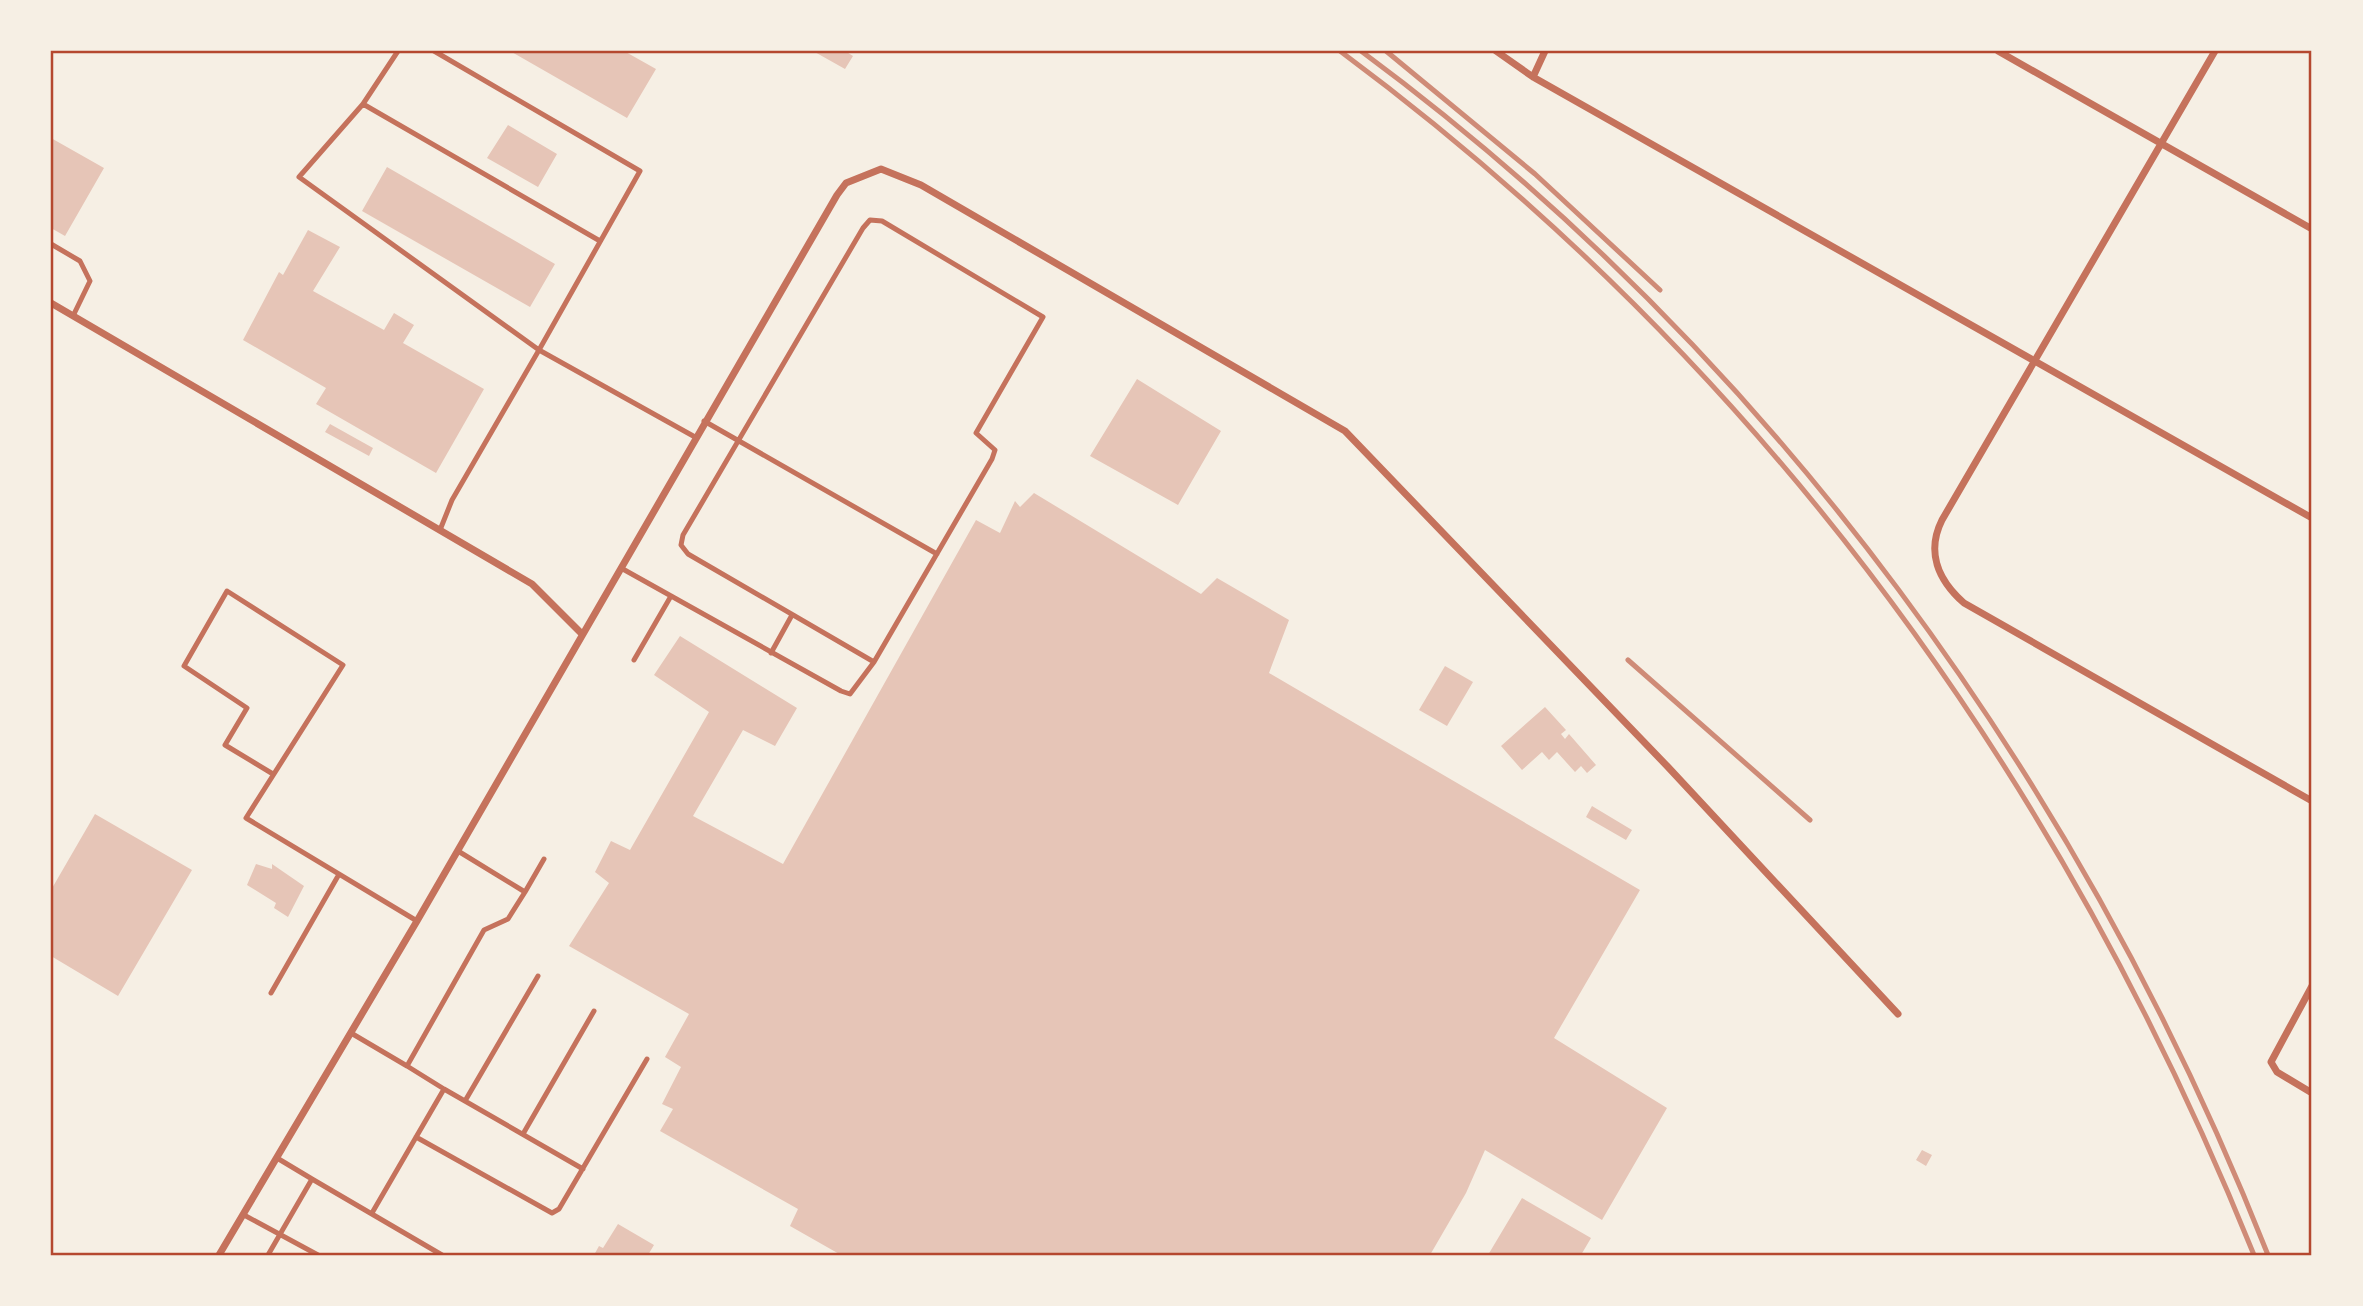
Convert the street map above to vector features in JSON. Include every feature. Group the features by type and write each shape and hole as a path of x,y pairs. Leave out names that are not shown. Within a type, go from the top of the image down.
{"street":[{"path":"1496,51 1533,76 2312,518"},
{"path":"1533,76 1545,51"},
{"path":"1998,51 2312,229"},
{"path":"2215,51 1934,537 1937,567 1945,583 1964,603 2312,801"},
{"path":"219,1255 417,921 837,195 846,183 881,169 921,185 1345,430 1660,758 1898,1014"},
{"path":"51,303 538,589 582,634"},
{"path":"2312,986 2271,1062 2277,1072 2312,1093"}],"lane":[{"path":"398,51 363,104 299,177 539,350 695,437"},
{"path":"433,51 640,171 452,500 440,530"},
{"path":"363,104 600,241"},
{"path":"621,568 771,653 850,694 874,662 992,459 995,450 976,433 1043,317 1026,304 882,221 870,220 683,535 681,545 688,554 874,662"},
{"path":"51,244 86,268 90,281 73,316"},
{"path":"704,421 937,554"},
{"path":"273,774 225,745 247,708 184,666 227,592 342,665 246,818 338,876 417,921"},
{"path":"634,660 671,596"},
{"path":"771,653 792,615"},
{"path":"457,851 525,892"},
{"path":"407,1066 484,930 508,919 544,859"},
{"path":"271,993 338,876"},
{"path":"465,1101 538,976"},
{"path":"523,1134 594,1011"},
{"path":"351,1034 583,1169"},
{"path":"416,1137 552,1213 559,1209 647,1059"},
{"path":"372,1213 444,1089"},
{"path":"277,1158 442,1255"},
{"path":"268,1255 312,1179"},
{"path":"243,1215 318,1255"}],"building":[{"path":"510,51 624,51 656,69 627,118"},
{"path":"813,51 845,51 853,56 845,69"},
{"path":"508,125 557,154 538,187 487,158"},
{"path":"51,138 104,168 65,236 51,228"},
{"path":"387,167 555,264 530,307 362,211"},
{"path":"308,230 340,247 313,291 384,330 394,313 414,325 403,343 484,389 436,473 316,404 326,388 243,340 279,272 283,275"},
{"path":"1137,379 1221,431 1178,505 1090,456"},
{"path":"330,424 373,448 369,456 325,432"},
{"path":"1034,493 1201,594 1217,578 1289,620 1269,673 1640,890 1554,1038 1667,1108 1602,1220 1485,1150 1466,1193 1430,1255 841,1255 790,1226 798,1209 660,1131 673,1109 662,1104 681,1067 665,1057 689,1014 569,946 609,883 595,872 611,841 630,850 709,712 654,675 680,636 797,708 775,746 743,730 693,816 783,864 976,520 1000,533 1015,501 1020,507"},
{"path":"1445,666 1473,682 1447,726 1419,710"},
{"path":"1545,707 1566,730 1561,734 1565,739 1569,734 1596,765 1587,773 1581,766 1575,772 1557,752 1549,760 1542,752 1522,770 1501,746"},
{"path":"1592,806 1632,830 1626,840 1586,817"},
{"path":"95,814 192,870 118,996 51,956 51,890"},
{"path":"256,864 272,869 272,864 304,886 288,917 274,908 276,903 247,885"},
{"path":"1922,1150 1932,1155 1926,1166 1916,1160"},
{"path":"1522,1198 1591,1238 1581,1255 1488,1255"},
{"path":"618,1224 654,1245 648,1255 594,1255 599,1246 603,1248"}],"railway":[{"path":"1340,51 1492,173 1633,303 1762,442 1881,589 1990,744 2088,907 2176,1077 2254,1255"},
{"path":"1361,51 1510,171 1650,301 1779,441 1898,590 2007,746 2105,910 2192,1080 2268,1255"},
{"path":"1386,51 1535,174 1660,290"},
{"path":"1628,660 1810,820"}]}
